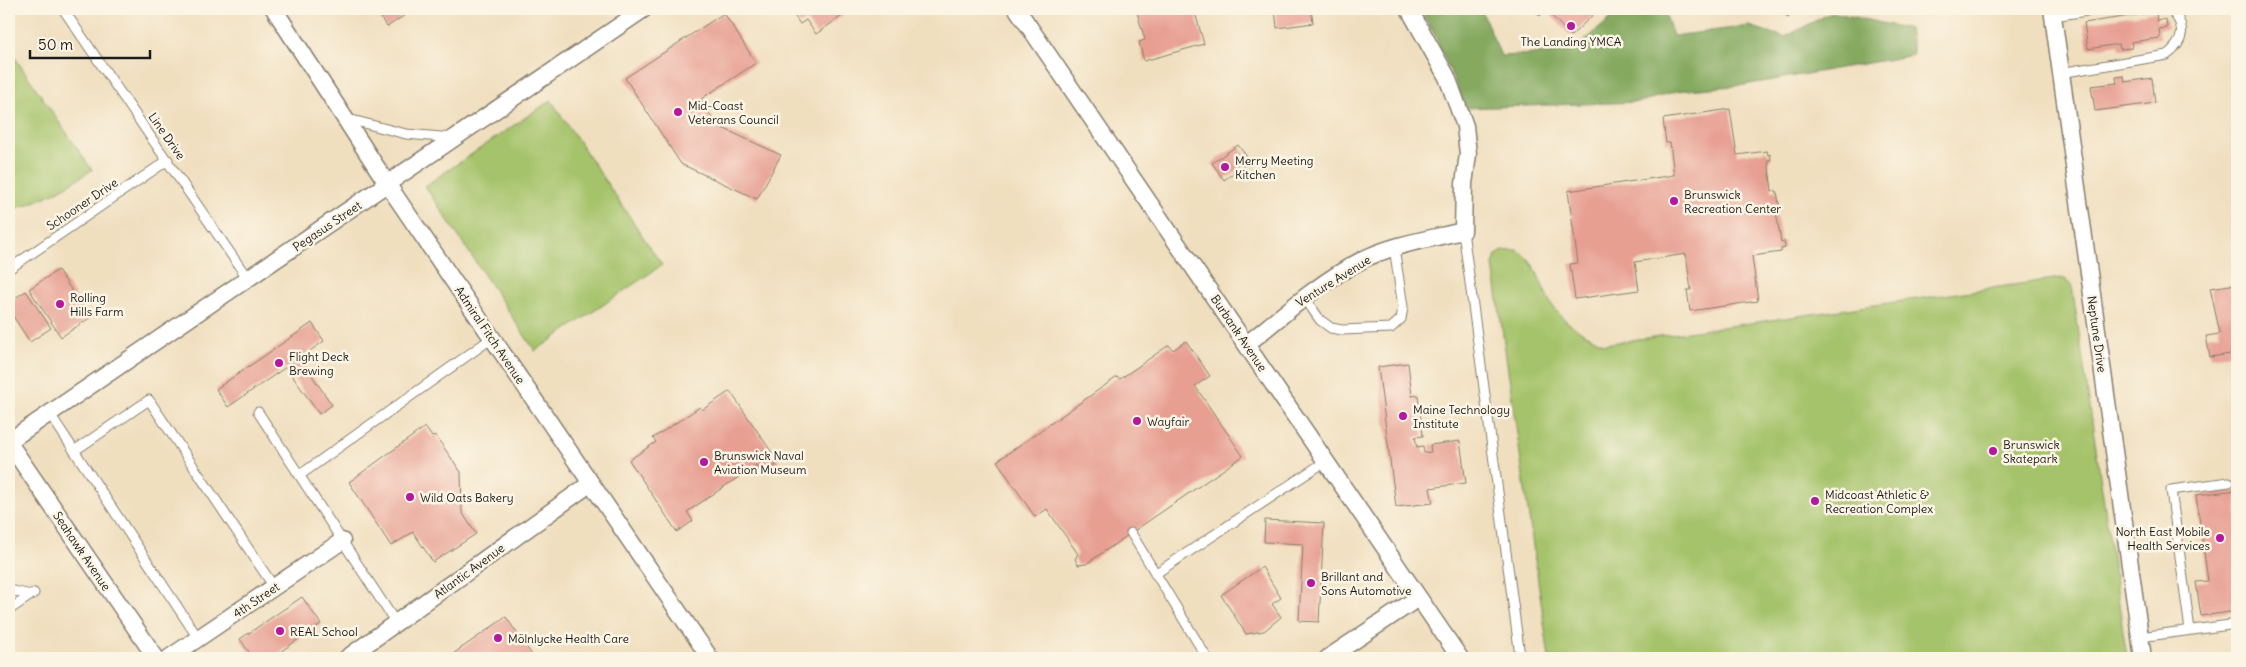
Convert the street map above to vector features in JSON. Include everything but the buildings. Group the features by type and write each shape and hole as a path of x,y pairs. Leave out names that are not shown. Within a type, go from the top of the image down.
{"street":[{"name":"Admiral Fitch Avenue","path":"274,9 388,184 710,658"},
{"name":"Pegasus Street","path":"9,442 644,9"},
{"name":"Burbank Avenue","path":"1017,9 1460,658"},
{"path":"1409,9 1447,77 1465,126 1468,154 1464,184 1463,231"},
{"name":"Neptune Drive","path":"2053,12 2143,658"},
{"name":"Venture Avenue","path":"1247,344 1304,297 1364,259 1394,248 1463,231"},
{"name":"Seahawk Avenue","path":"9,442 156,658"},
{"name":"Atlantic Avenue","path":"347,658 591,483"},
{"name":"4th Street","path":"169,658 342,541"},
{"path":"1328,658 1418,598"}],"lane":[{"name":"Line Drive","path":"63,9 248,279"},
{"path":"2053,12 2101,9"},
{"path":"2060,73 2167,55 2177,47 2182,34 2179,23 2169,9"},
{"path":"345,119 406,134 455,138"},
{"name":"Schooner Drive","path":"9,269 168,160"},
{"path":"1463,231 1520,656"},
{"path":"1304,297 1320,320 1331,328 1342,330 1391,328 1401,320 1403,307 1394,248"},
{"path":"300,476 492,338"},
{"path":"74,451 149,400 274,587"},
{"path":"258,412 396,623"},
{"path":"50,414 198,638"},
{"path":"1155,574 1326,461"},
{"path":"2190,630 2172,490 2229,482"},
{"path":"1130,533 1207,658"},
{"path":"9,590 32,594 9,610"},
{"path":"2140,637 2237,624"}],"green space":[{"path":"1421,9 1481,9 1501,56 1571,52 1622,9 1664,9 1673,36 1749,26 1785,37 1832,12 1909,29 1914,55 1744,85 1677,91 1640,102 1466,108 1436,38"},
{"path":"9,49 92,170 52,194 9,210"},
{"path":"551,100 662,265 535,351 425,186"},
{"name":"Midcoast Athletic & Recreation Complex","path":"1516,250 1523,253 1529,259 1548,298 1562,317 1583,332 1605,344 2061,278 2067,280 2072,286 2127,658 1549,658 1493,265 1496,255 1503,251"}],"place":[{"name":"The Landing YMCA","path":"1571,26"},
{"name":"Mid-Coast Veterans Council","path":"678,112"},
{"name":"Merry Meeting Kitchen","path":"1225,167"},
{"name":"Brunswick Recreation Center","path":"1674,201"},
{"name":"Rolling Hills Farm","path":"60,304"},
{"name":"Flight Deck Brewing","path":"279,363"},
{"name":"Maine Technology Institute","path":"1403,416"},
{"name":"Wayfair","path":"1137,421"},
{"name":"Brunswick Skatepark","path":"1993,451"},
{"name":"Brunswick Naval Aviation Museum","path":"704,462"},
{"name":"Wild Oats Bakery","path":"410,497"},
{"name":"Midcoast Athletic & Recreation Complex","path":"1815,501"},
{"name":"North East Mobile Health Services","path":"2220,538"},
{"name":"Brillant and Sons Automotive","path":"1311,583"},
{"name":"REAL School","path":"280,631"},
{"name":"Mölnlycke Health Care","path":"498,638"}]}
